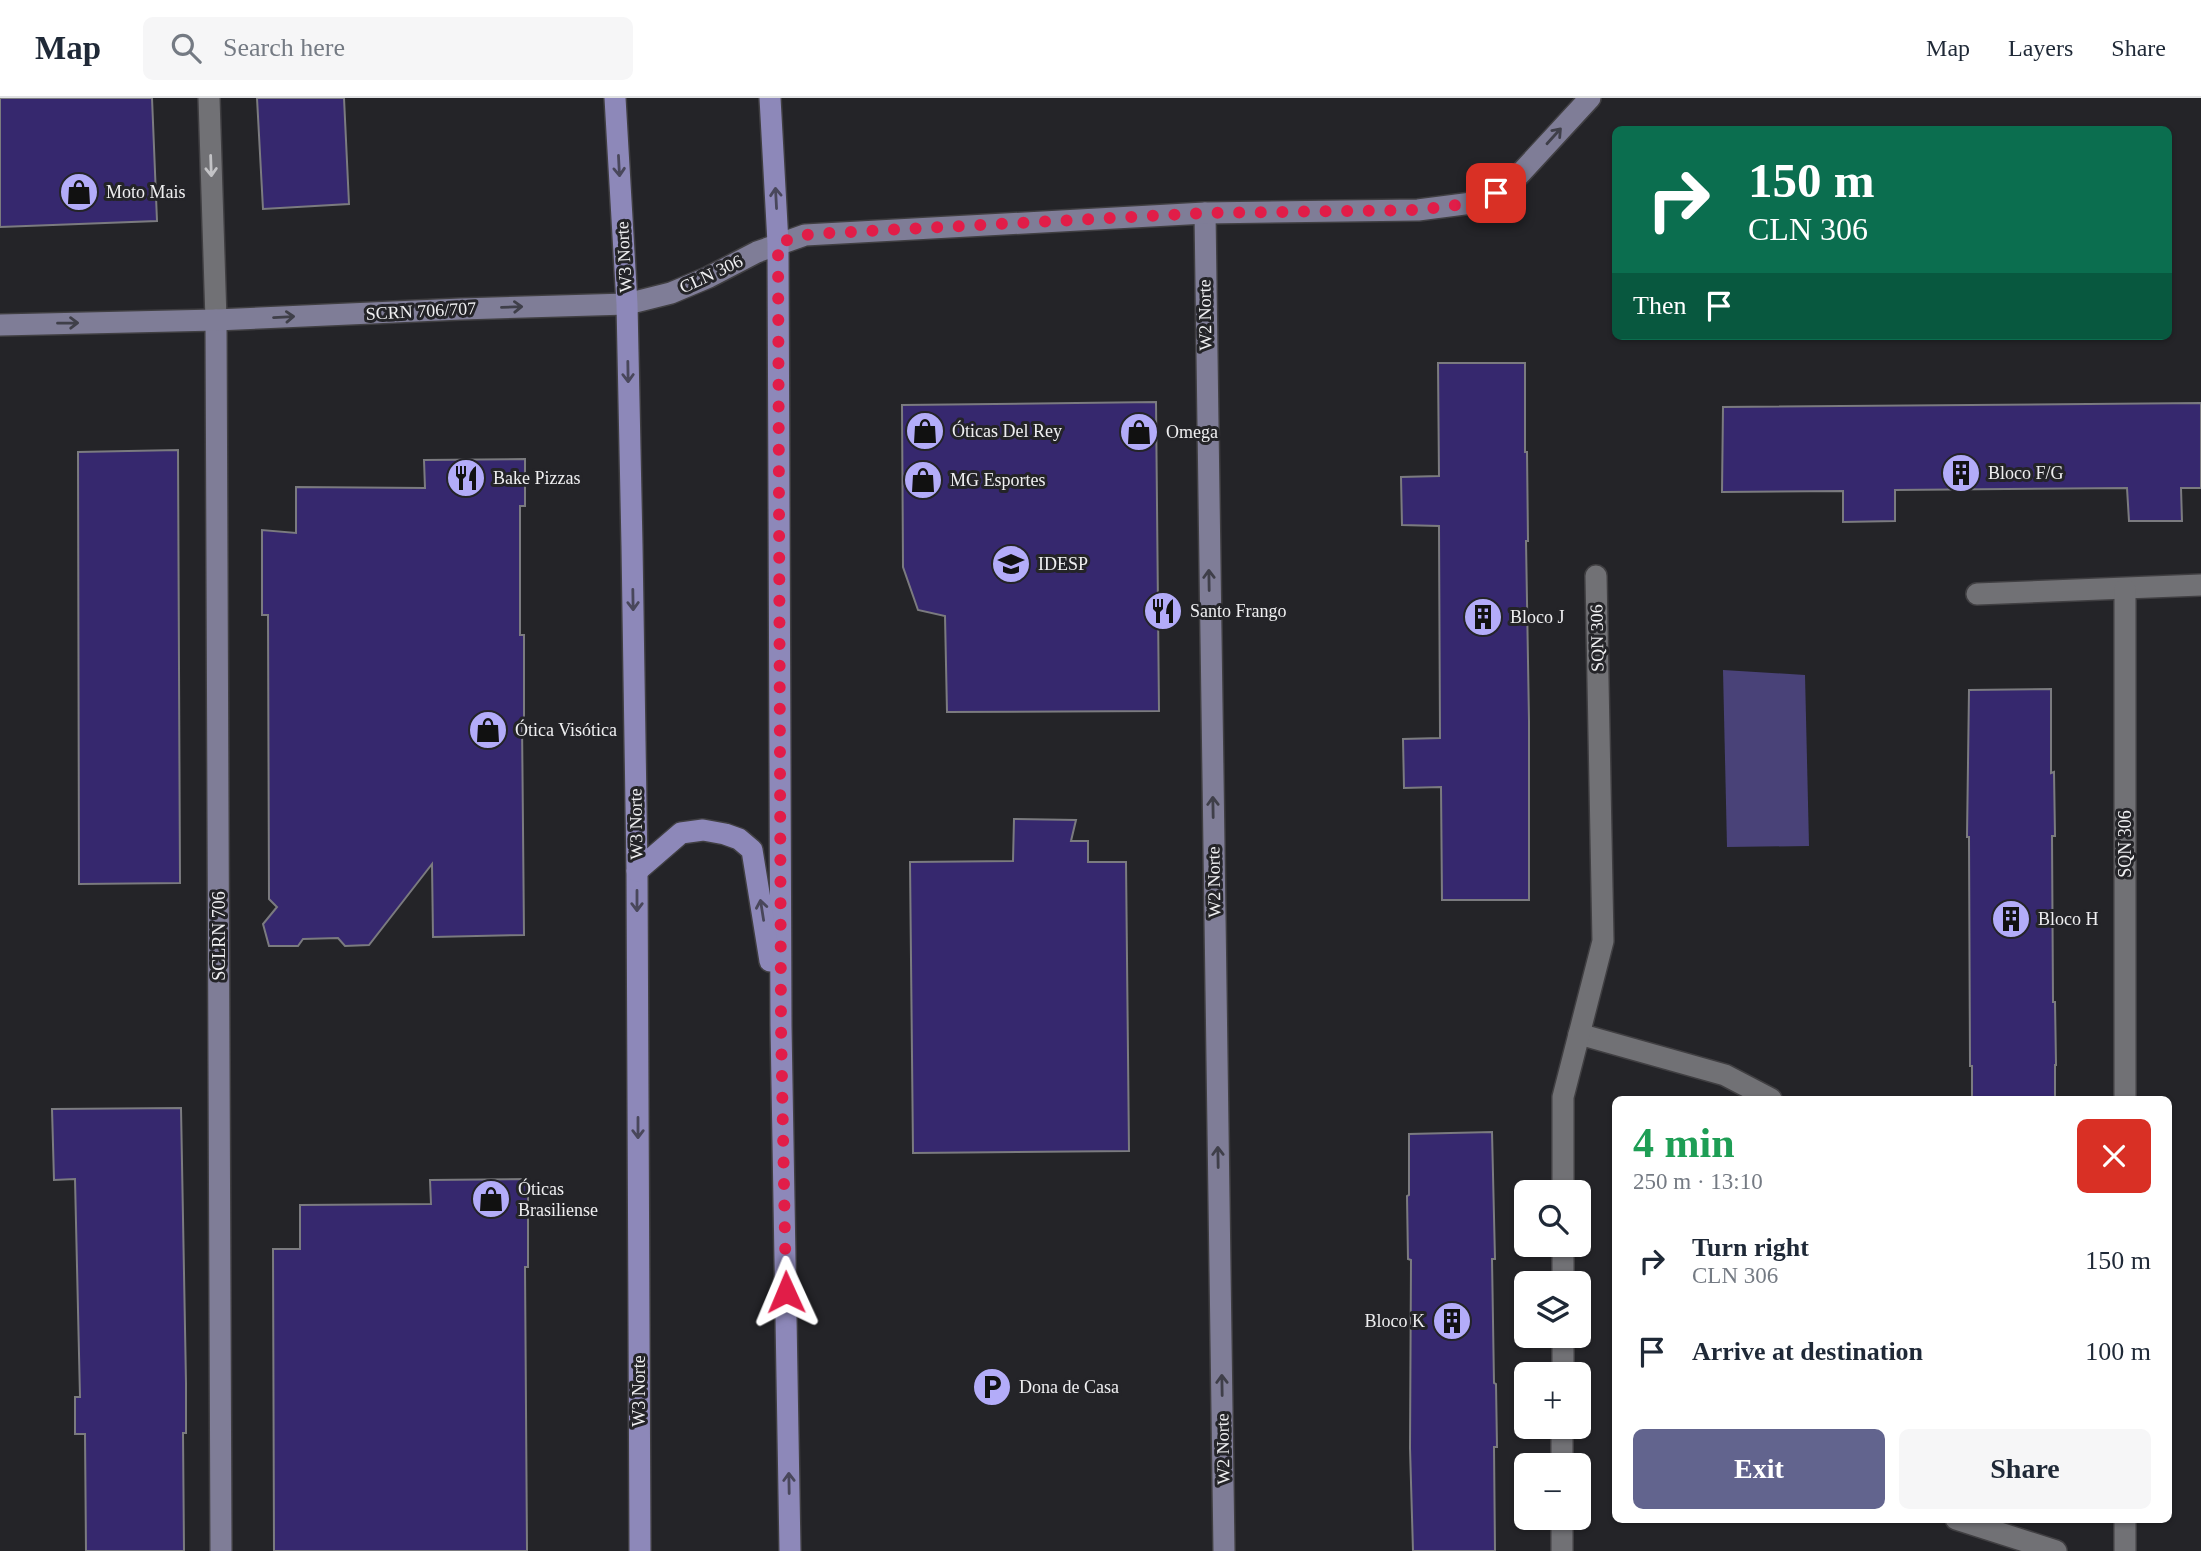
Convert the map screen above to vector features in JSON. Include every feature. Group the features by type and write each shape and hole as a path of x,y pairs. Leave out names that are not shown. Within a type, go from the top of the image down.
{"main road":[{"name":"W3 Norte","path":"615,98 627,304 637,871 640,1551"},
{"path":"770,98 778,243 781,1026 790,1551"},
{"path":"637,871 681,833 704,830 724,834 739,839 752,850 781,1026"}],"street":[{"path":"209,98 216,320"},
{"name":"CLN 306","path":"627,304 671,293 757,252 805,235 1205,213 1418,210 1472,203 1496,193 1519,175 1590,98"},
{"name":"W2 Norte","path":"1205,213 1224,1551"},
{"name":"SCRN 706/707","path":"0,325 216,320 627,304"},
{"name":"SCLRN 706","path":"216,320 221,1551"},
{"name":"SQN 306","path":"1563,1180 1563,1097 1603,941 1596,576"},
{"path":"1977,594 2201,585"},
{"name":"SQN 306","path":"2125,589 2125,1096"},
{"path":"1579,1034 1725,1075 1765,1096"},
{"path":"1968,1523 2056,1551"},
{"path":"2125,1523 2125,1551"},
{"path":"1562,1530 1562,1551"}],"shaded area":[{"path":"1723,670 1805,675 1809,846 1727,847"}],"building":[{"path":"0,98 152,98 157,221 0,227"},
{"path":"257,98 344,98 349,204 263,209"},
{"name":"Bloco J","path":"1438,363 1525,363 1529,900 1442,900 1441,787 1404,788 1403,739 1440,738 1439,526 1402,525 1401,477 1439,476"},
{"path":"1156,402 1159,711 947,712 945,616 918,610 903,567 902,405"},
{"name":"Bloco F/G","path":"2201,403 2201,488 2181,488 2182,521 2129,521 2127,488 1895,490 1895,521 1843,522 1843,491 1722,492 1723,407"},
{"path":"178,450 180,883 79,884 78,452"},
{"path":"525,459 525,506 520,506 520,635 524,635 524,935 433,937 432,864 369,945 345,946 338,938 303,939 298,946 269,946 263,924 277,907 269,899 268,615 262,615 262,530 296,533 296,487 425,488 424,460"},
{"name":"Bloco H","path":"2051,689 2051,773 2054,772 2055,836 2052,836 2055,1096 1972,1096 1967,837 1969,690"},
{"path":"1014,819 1076,820 1071,841 1088,841 1088,862 1126,862 1129,1151 913,1153 910,862 1013,861"},
{"path":"181,1108 186,1383 186,1433 183,1433 184,1551 86,1551 85,1434 75,1434 75,1397 80,1397 75,1179 54,1180 52,1109"},
{"name":"Bloco K","path":"1492,1132 1497,1447 1494,1447 1495,1551 1413,1551 1410,1448 1411,1260 1408,1259 1407,1196 1409,1134"},
{"path":"528,1179 528,1267 525,1267 527,1551 274,1551 273,1249 300,1249 300,1205 431,1204 430,1180"}],"place":[{"name":"Moto Mais","path":"79,192"},
{"name":"Óticas Del Rey","path":"925,431"},
{"name":"Omega","path":"1139,432"},
{"name":"Bloco F/G","path":"1961,473"},
{"name":"Bake Pizzas","path":"466,478"},
{"name":"MG Esportes","path":"923,480"},
{"name":"IDESP","path":"1011,564"},
{"name":"Santo Frango","path":"1163,611"},
{"name":"Bloco J","path":"1483,617"},
{"name":"Ótica Visótica","path":"488,730"},
{"name":"Bloco H","path":"2011,919"},
{"name":"Óticas Brasiliense","path":"491,1199"},
{"name":"Bloco K","path":"1452,1321"},
{"name":"Dona de Casa","path":"992,1387"}],"route":[{"path":"786,1292 781,1026 778,243 805,235 830,233 1205,213 1418,210 1472,203 1496,193"}]}
